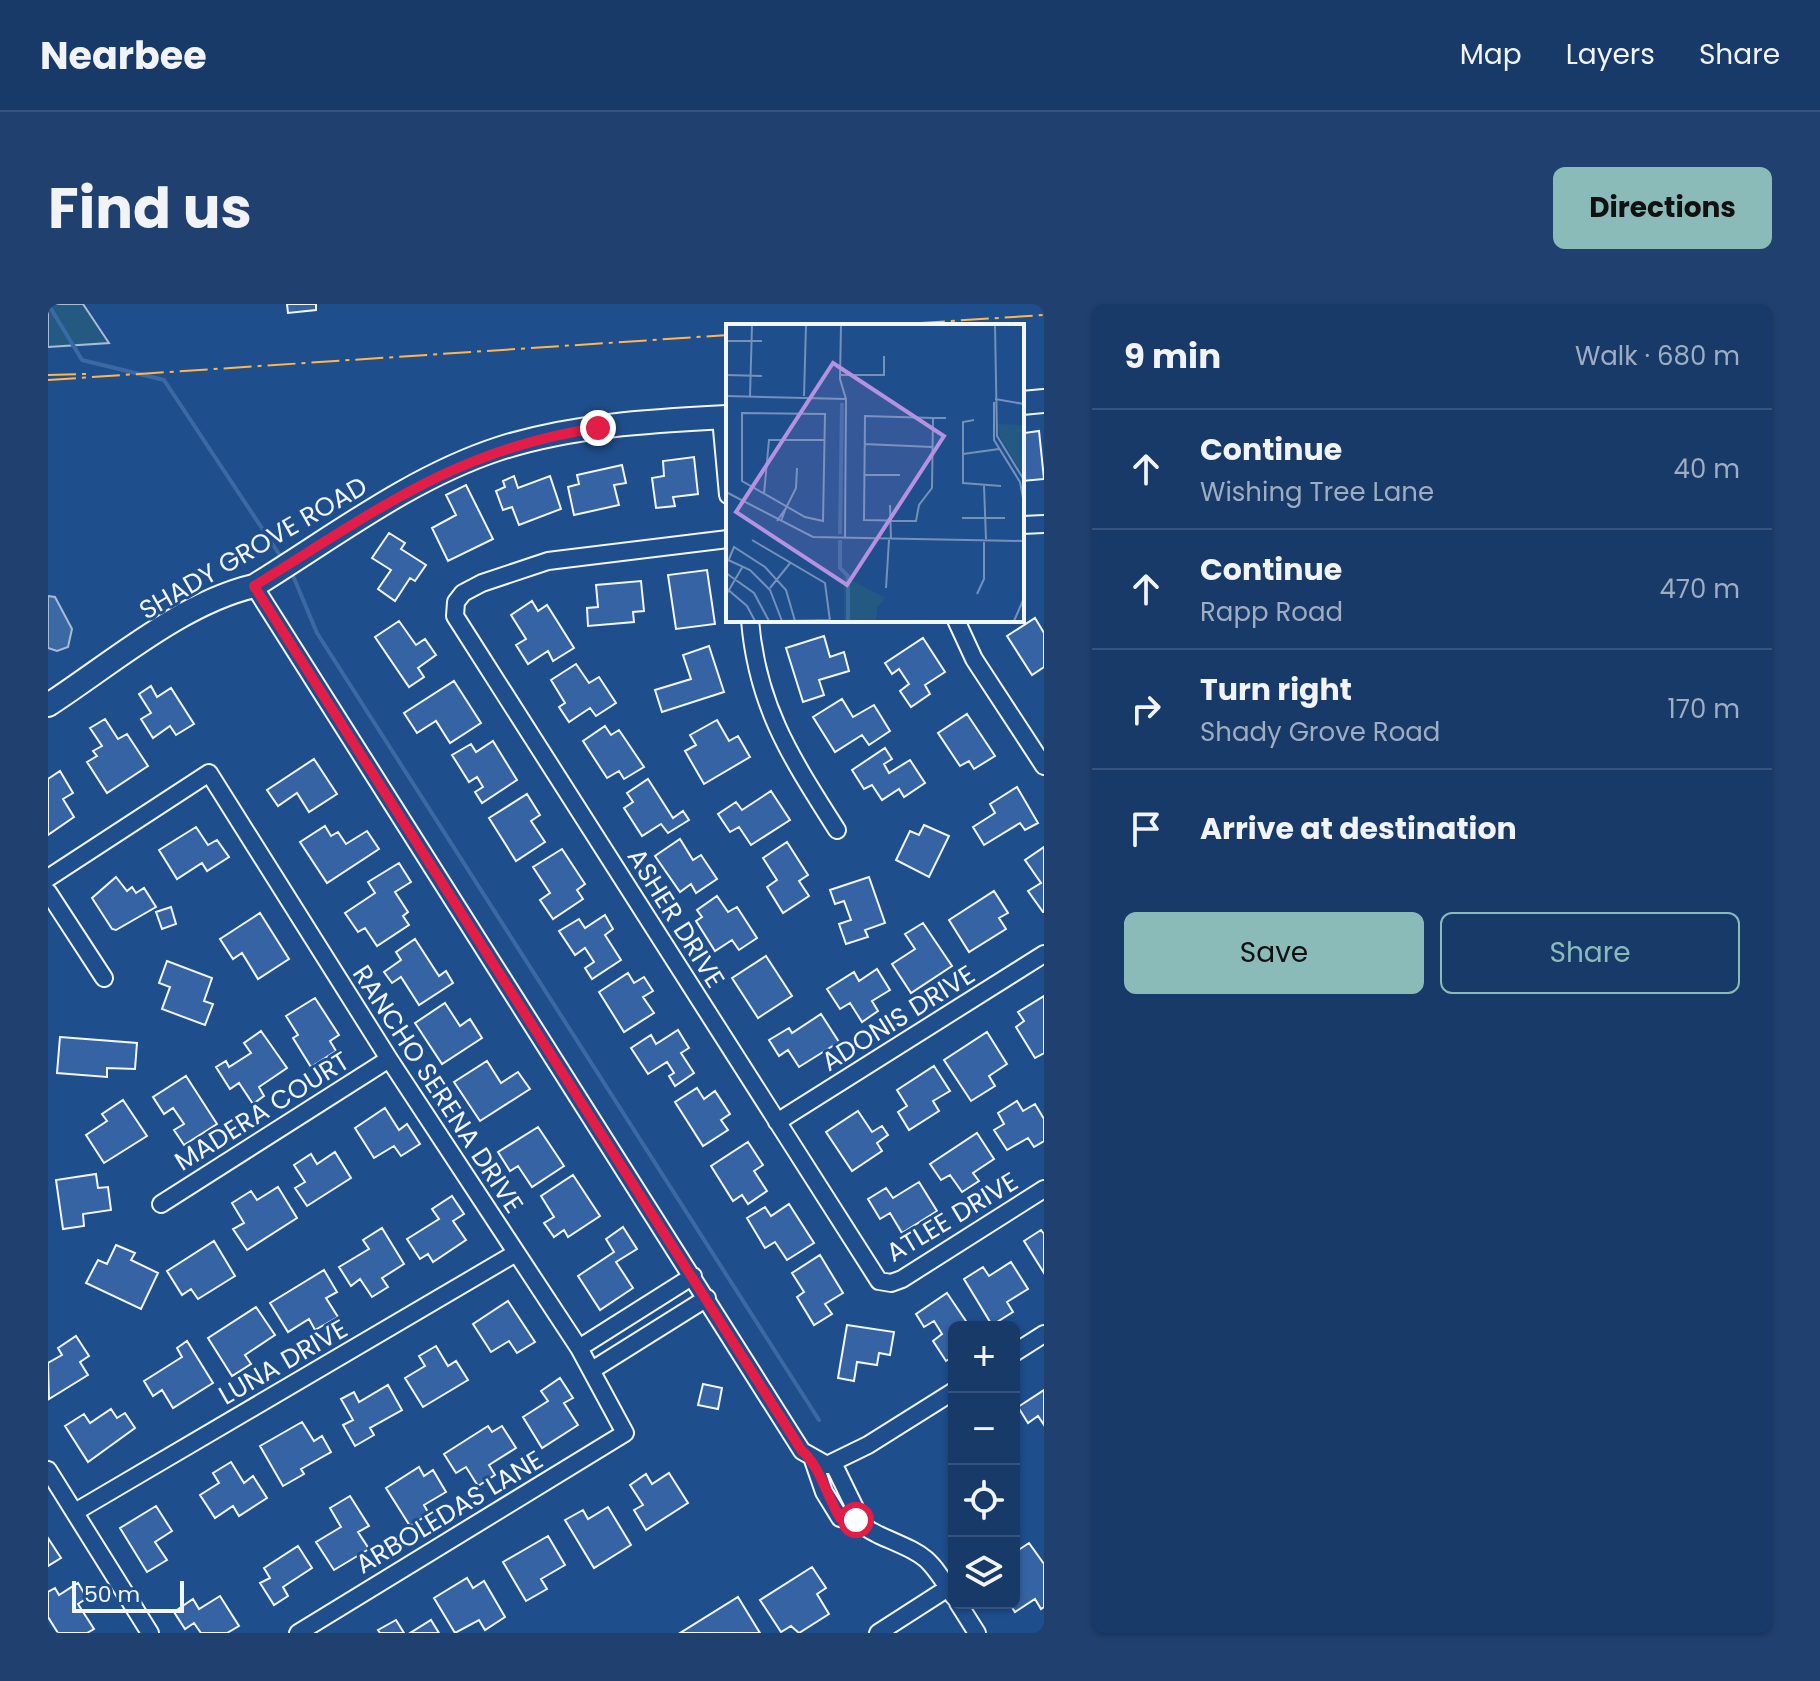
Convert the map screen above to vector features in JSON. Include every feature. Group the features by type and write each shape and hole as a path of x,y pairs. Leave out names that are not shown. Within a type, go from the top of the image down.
{"main road":[{"path":"1024,403 1044,401"},
{"name":"SHADY GROVE ROAD","path":"48,705 210,600 254,586 426,480 498,449 561,433 725,417"}],"street":[{"path":"725,417 726,443"},
{"path":"1024,525 1044,524"},
{"name":"ASHER DRIVE","path":"726,539 585,554 548,561 482,583 456,602 455,616 866,1265 884,1283"},
{"path":"254,586 802,1451 813,1460 827,1465 833,1463 868,1445 951,1393"},
{"path":"750,622 753,655 763,698 791,756 837,830"},
{"path":"957,622 974,659 1044,766"},
{"name":"RANCHO SERENA DRIVE","path":"48,878 209,773 389,1059 579,1348 625,1433"},
{"path":"48,892 104,978"},
{"name":"ADONIS DRIVE","path":"777,1122 1044,954"},
{"name":"MADERA COURT","path":"161,1204 389,1059"},
{"name":"ATLEE DRIVE","path":"884,1283 902,1279 1044,1189"},
{"name":"LUNA DRIVE","path":"75,1512 516,1253"},
{"path":"579,1348 693,1276"},
{"path":"592,1370 707,1298"},
{"path":"1020,1349 1044,1334"},
{"name":"ARBOLEDAS LANE","path":"298,1633 625,1433"},
{"path":"813,1460 824,1492 840,1518 856,1520 881,1536 913,1548 934,1565 948,1588"},
{"path":"833,1463 855,1508 856,1520"},
{"path":"48,1470 150,1633"},
{"path":"878,1633 948,1598"},
{"path":"961,1609 977,1633"}],"shaded area":[{"path":"48,304 83,304 109,343 48,347"},
{"path":"48,596 55,597 72,629 68,647 57,651 48,648"}],"building":[{"path":"287,304 316,304 316,310 288,313"},
{"path":"1024,429 1025,433 1039,431 1044,479 1024,481"},
{"path":"694,457 698,494 673,497 675,506 656,508 652,478 664,476 663,461"},
{"path":"622,465 626,483 614,485 619,505 574,515 568,487 579,484 577,475"},
{"path":"514,476 518,488 550,476 561,509 519,525 512,507 503,510 496,491 505,487 503,481"},
{"path":"466,485 493,539 448,561 432,528 456,515 446,495"},
{"path":"389,533 405,543 401,549 426,565 415,581 410,578 395,601 378,589 391,570 372,558"},
{"path":"707,570 715,624 676,629 668,575"},
{"path":"641,581 644,611 633,612 634,622 588,626 587,608 598,607 596,585"},
{"path":"532,601 538,611 547,605 574,648 553,661 548,651 528,664 516,645 526,639 511,615"},
{"path":"1035,618 1044,633 1044,667 1032,675 1007,636"},
{"path":"399,621 416,645 425,639 436,655 418,668 424,677 409,687 375,637"},
{"path":"824,636 830,657 844,652 849,671 819,680 824,695 803,702 786,648"},
{"path":"923,638 945,672 925,685 930,694 911,707 900,691 909,684 899,669 892,674 885,663"},
{"path":"709,646 724,692 662,712 655,690 691,679 683,655"},
{"path":"576,664 589,683 599,677 616,703 596,716 590,708 569,722 559,707 565,703 551,680"},
{"path":"454,681 481,723 450,743 436,721 417,733 404,713"},
{"path":"151,686 157,697 171,688 194,724 176,735 170,726 153,738 141,719 151,713 139,694"},
{"path":"842,699 853,717 874,705 890,731 869,745 862,735 835,752 813,717"},
{"path":"967,714 995,756 974,769 969,761 960,766 938,733"},
{"path":"105,719 118,739 127,734 148,766 107,793 87,762 97,756 93,751 102,746 90,728"},
{"path":"717,720 729,741 738,736 750,757 704,784 685,751 696,745 690,735"},
{"path":"605,726 611,735 619,730 644,767 624,779 619,771 607,778 583,741"},
{"path":"493,741 517,780 482,803 475,792 483,787 477,777 469,782 452,755 471,744 476,752"},
{"path":"885,748 892,759 884,764 889,773 910,760 925,783 904,797 899,789 882,800 872,785 864,789 852,770"},
{"path":"314,759 337,794 309,812 297,793 278,806 267,790"},
{"path":"60,771 73,793 63,799 74,817 48,835 48,779"},
{"path":"648,779 673,818 683,811 689,820 668,833 661,824 642,836 624,808 633,802 627,793"},
{"path":"1017,787 1038,823 1025,830 1020,823 984,845 973,827 995,813 990,804"},
{"path":"771,791 790,820 751,845 739,827 730,832 718,814 736,802 742,810"},
{"path":"527,794 540,815 531,821 545,842 516,861 489,818"},
{"path":"924,825 949,836 929,877 896,860 910,831 919,835"},
{"path":"325,826 331,836 338,832 346,844 367,831 379,849 327,883 300,842"},
{"path":"196,827 208,845 217,840 229,857 207,871 202,863 177,879 159,850"},
{"path":"680,839 693,860 701,855 717,879 696,893 691,884 680,892 655,856"},
{"path":"787,842 808,875 799,881 809,896 783,913 767,887 777,880 763,858"},
{"path":"1044,847 1043,912 1028,891 1041,883 1025,860"},
{"path":"562,849 585,884 577,890 583,899 553,919 540,900 550,893 533,867"},
{"path":"399,863 411,882 395,892 408,912 403,916 409,925 377,946 365,928 358,932 345,913 375,893 368,882"},
{"path":"116,877 127,891 132,887 136,893 144,888 156,907 116,930 112,929 92,898"},
{"path":"869,877 885,923 865,930 868,937 846,944 839,924 851,920 844,901 835,904 830,890"},
{"path":"994,891 1008,913 999,918 1006,929 969,952 949,920"},
{"path":"717,896 728,912 737,907 757,938 739,950 732,940 715,951 696,921 702,917 697,910"},
{"path":"171,907 176,924 162,929 156,912"},
{"path":"260,913 289,959 258,979 242,953 233,959 220,939"},
{"path":"605,915 613,929 605,935 621,960 592,979 585,968 594,962 585,948 575,955 559,931 579,919 585,928"},
{"path":"923,923 952,966 911,993 892,964 915,949 905,934"},
{"path":"415,939 439,976 446,971 453,983 419,1005 401,977 392,983 384,972 401,960 396,952"},
{"path":"766,956 792,996 758,1018 732,978"},
{"path":"167,961 212,978 204,1001 213,1004 205,1025 162,1009 170,987 159,983"},
{"path":"877,969 890,990 872,1001 878,1011 862,1022 850,1003 840,1009 827,989 854,972 859,981"},
{"path":"628,973 634,983 644,977 653,991 643,997 654,1013 624,1032 599,992"},
{"path":"1044,996 1044,1053 1035,1058 1016,1027 1024,1021 1018,1012"},
{"path":"315,998 339,1035 330,1041 336,1051 311,1067 293,1038 298,1035 286,1016"},
{"path":"445,1003 460,1026 470,1019 482,1038 442,1064 415,1023"},
{"path":"821,1014 839,1042 799,1067 788,1050 779,1056 769,1040 789,1028 792,1033"},
{"path":"678,1030 689,1048 681,1053 694,1073 675,1086 669,1076 674,1073 667,1062 648,1074 631,1048 651,1035 656,1044"},
{"path":"261,1031 287,1068 259,1087 264,1096 253,1104 239,1083 230,1089 216,1067 226,1061 229,1067 251,1053 244,1043"},
{"path":"987,1032 1007,1064 989,1076 995,1086 971,1101 944,1060"},
{"path":"60,1037 137,1043 135,1069 107,1068 107,1077 57,1073"},
{"path":"487,1061 501,1083 518,1072 530,1089 480,1121 454,1082"},
{"path":"934,1066 950,1091 933,1101 939,1111 909,1130 898,1112 907,1106 897,1090"},
{"path":"186,1076 217,1124 184,1145 174,1130 184,1124 173,1108 164,1114 153,1097"},
{"path":"697,1088 704,1099 715,1091 730,1114 721,1120 728,1130 703,1146 675,1102"},
{"path":"123,1100 147,1136 104,1163 86,1135 107,1121 102,1114"},
{"path":"1017,1101 1023,1111 1035,1104 1044,1119 1044,1141 1034,1147 1028,1138 1007,1150 994,1130 1004,1124 998,1113"},
{"path":"385,1108 399,1130 407,1124 420,1144 401,1156 394,1146 374,1158 355,1128"},
{"path":"858,1111 872,1132 882,1126 888,1135 877,1143 882,1151 852,1171 826,1132"},
{"path":"538,1127 564,1166 532,1187 518,1166 510,1171 498,1152"},
{"path":"977,1133 994,1159 973,1173 979,1181 962,1192 950,1175 941,1180 930,1164"},
{"path":"748,1142 763,1165 754,1171 767,1191 748,1204 742,1195 733,1201 711,1166"},
{"path":"335,1152 351,1178 307,1206 295,1188 305,1182 294,1165 311,1154 317,1164"},
{"path":"96,1174 98,1188 108,1187 111,1210 83,1214 84,1226 63,1229 56,1180"},
{"path":"573,1175 600,1216 568,1237 564,1230 554,1237 544,1223 554,1217 541,1196"},
{"path":"919,1182 937,1211 902,1233 890,1213 880,1219 868,1199 886,1188 893,1198"},
{"path":"278,1187 297,1218 247,1250 233,1229 244,1223 232,1203 251,1191 257,1200"},
{"path":"452,1196 464,1214 453,1221 466,1240 433,1262 428,1254 420,1259 407,1239 439,1219 432,1209"},
{"path":"789,1204 814,1243 787,1260 775,1242 765,1248 747,1218 765,1207 771,1216"},
{"path":"623,1227 637,1249 616,1262 633,1288 600,1310 578,1276 614,1252 606,1239"},
{"path":"382,1228 404,1264 382,1278 388,1287 372,1297 360,1279 351,1286 339,1267 369,1249 363,1240"},
{"path":"1041,1230 1044,1234 1044,1273 1024,1241"},
{"path":"214,1241 235,1276 198,1299 191,1289 182,1295 167,1271"},
{"path":"116,1245 135,1253 131,1260 158,1273 141,1309 86,1283 98,1260 107,1264"},
{"path":"820,1255 843,1293 825,1304 832,1314 814,1325 797,1297 804,1292 792,1273"},
{"path":"1011,1262 1028,1289 1007,1302 1013,1312 998,1321 990,1321 964,1279 983,1267 989,1276"},
{"path":"324,1270 337,1292 326,1298 338,1317 315,1330 309,1319 288,1332 270,1303"},
{"path":"947,1293 966,1321 948,1321 948,1360 933,1341 942,1334 934,1321 924,1327 916,1314"},
{"path":"508,1301 535,1342 517,1353 509,1341 491,1352 473,1324"},
{"path":"256,1307 275,1335 245,1355 251,1364 232,1376 208,1338"},
{"path":"847,1325 894,1332 890,1355 879,1353 877,1365 857,1362 854,1381 838,1378"},
{"path":"76,1336 89,1356 80,1362 88,1375 49,1399 48,1363 62,1355 58,1348"},
{"path":"187,1341 213,1383 173,1408 162,1390 153,1396 144,1381 182,1357 177,1348"},
{"path":"436,1346 448,1366 456,1361 468,1380 423,1407 405,1378 425,1366 419,1356"},
{"path":"560,1378 573,1398 564,1403 578,1425 542,1448 523,1417 548,1401 541,1391"},
{"path":"703,1384 722,1388 718,1409 698,1405"},
{"path":"388,1385 402,1410 370,1428 374,1435 355,1446 343,1425 353,1420 341,1399 354,1392 359,1402"},
{"path":"1044,1390 1044,1425 1038,1416 1028,1423 1020,1406"},
{"path":"111,1409 117,1418 125,1413 135,1428 88,1462 65,1426 84,1414 90,1423"},
{"path":"302,1422 314,1441 322,1436 331,1452 301,1469 304,1474 283,1486 260,1446"},
{"path":"488,1426 492,1432 502,1426 516,1448 489,1465 495,1475 478,1486 466,1467 456,1473 444,1454"},
{"path":"231,1462 244,1483 253,1476 267,1498 239,1516 233,1506 215,1518 200,1495 219,1483 213,1473"},
{"path":"419,1467 424,1476 433,1470 446,1492 424,1505 429,1514 410,1526 386,1488"},
{"path":"669,1473 688,1503 646,1530 634,1510 643,1505 630,1485 646,1474 652,1484"},
{"path":"350,1496 369,1526 358,1532 369,1549 334,1570 316,1542 341,1527 330,1508"},
{"path":"156,1506 172,1531 155,1542 167,1560 147,1572 120,1528"},
{"path":"608,1507 631,1545 594,1568 565,1520 583,1510 588,1519"},
{"path":"548,1536 565,1565 541,1579 547,1589 526,1601 503,1562"},
{"path":"48,1538 61,1558 48,1566"},
{"path":"1029,1543 1044,1564 1044,1607 1041,1609 1035,1599 1020,1609 1020,1549"},
{"path":"298,1546 312,1568 283,1587 288,1596 274,1605 260,1583 270,1578 264,1568"},
{"path":"812,1567 826,1588 817,1594 829,1614 799,1633 791,1626 781,1632 760,1600"},
{"path":"467,1578 473,1588 484,1581 505,1617 485,1630 479,1620 455,1633 434,1598"},
{"path":"78,1583 87,1598 78,1604 94,1629 87,1633 58,1633 48,1617 48,1592 55,1588 59,1595"},
{"path":"220,1596 239,1626 227,1633 201,1633 194,1623 185,1629 174,1612 193,1599 199,1609"},
{"path":"738,1597 760,1633 680,1633"},
{"path":"396,1620 404,1633 380,1633 378,1630"},
{"path":"431,1620 439,1633 410,1633"}],"waterway":[{"path":"48,304 82,360 164,380 283,560"},
{"path":"291,571 317,633 819,1420"}],"power":[{"path":"904,324 1044,315"},
{"path":"48,380 726,335"},
{"path":"48,375 86,374"}],"route":[{"path":"598,428 530,440 462,463 426,480 254,586 802,1451 813,1460 824,1492 840,1518 856,1520"}]}
